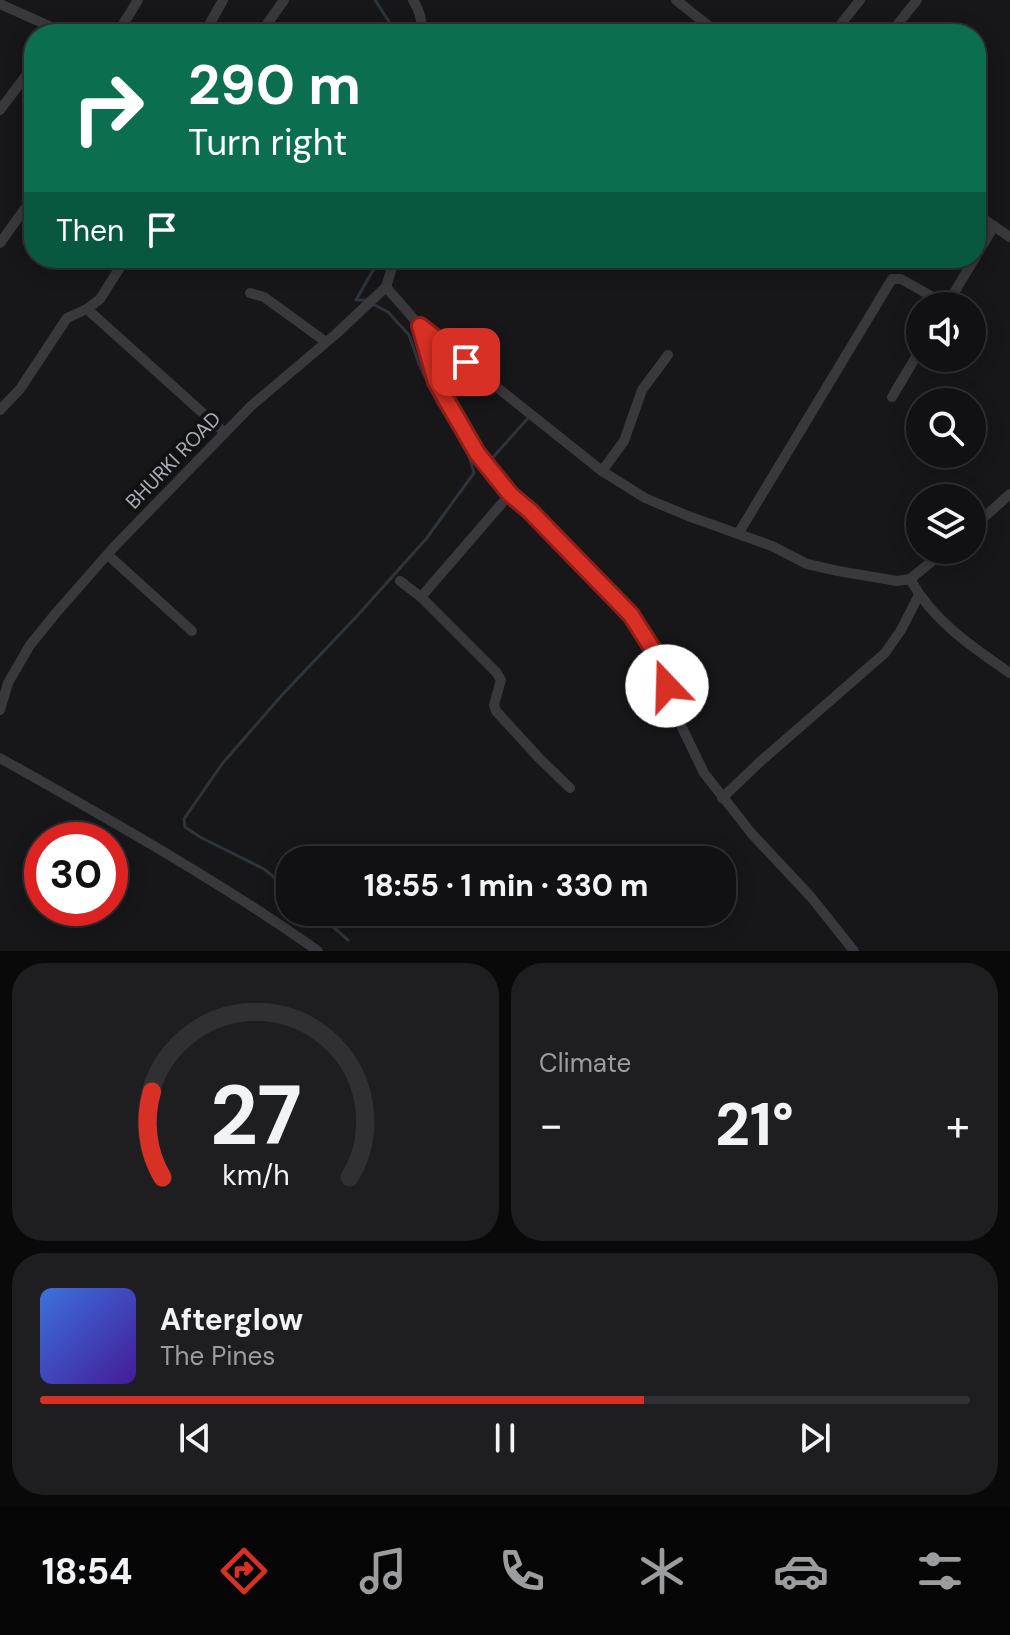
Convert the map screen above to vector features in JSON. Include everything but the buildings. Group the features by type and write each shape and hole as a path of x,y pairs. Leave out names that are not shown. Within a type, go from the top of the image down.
{"street":[{"path":"123,24 138,0"},
{"path":"210,24 223,0"},
{"path":"267,24 284,0"},
{"path":"413,0 419,8 421,24"},
{"path":"676,0 706,24"},
{"path":"841,24 860,0"},
{"path":"898,24 917,0"},
{"path":"0,4 42,24"},
{"path":"0,110 24,78"},
{"path":"0,243 24,210"},
{"path":"986,221 1010,237"},
{"path":"986,239 994,226"},
{"path":"0,410 20,389 67,318 100,299 120,268"},
{"path":"391,268 382,291 420,326 602,471 645,498 772,546 807,564 897,581 910,579 929,564"},
{"path":"955,292 969,268"},
{"path":"738,534 892,279 901,279 924,292"},
{"name":"BHURKI ROAD","path":"0,710 8,683 30,645 108,555 251,406 382,291"},
{"path":"250,293 264,297 326,342"},
{"path":"87,309 225,433"},
{"path":"420,326 436,382 477,453 510,494 631,615 659,659 675,713 704,773 752,834 811,897 854,951"},
{"path":"602,471 624,441 642,390 668,355"},
{"path":"892,397 907,372"},
{"path":"421,597 510,494"},
{"path":"986,515 1010,494"},
{"path":"108,555 192,631"},
{"path":"910,579 942,622 1010,673"},
{"path":"400,581 421,597 496,672 501,680 494,705 496,711 570,788"},
{"path":"722,798 885,653 919,595"},
{"path":"0,758 172,855 318,951"}],"waterway":[{"path":"375,0 391,24"},
{"path":"276,879 264,869 200,837 185,827 184,819 222,764 426,539 474,473 467,449 438,404 409,335 388,312 365,300 356,300 374,268"},
{"path":"489,462 528,418"},
{"path":"332,926 348,940"}],"route":[{"path":"466,362 420,326 436,382 477,453 510,494 631,615 659,659 667,686"}]}
